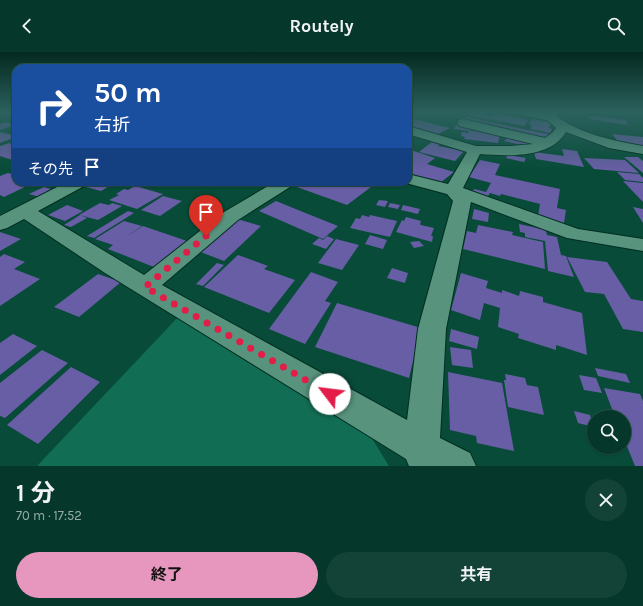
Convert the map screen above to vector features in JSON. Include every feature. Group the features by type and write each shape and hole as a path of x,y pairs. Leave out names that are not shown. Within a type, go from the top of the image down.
{"street":[{"path":"412,131 475,150 510,152 527,149 546,143 553,140 561,131"},
{"path":"498,131 546,143"},
{"path":"576,131 628,148 643,156"},
{"path":"628,148 643,150"},
{"path":"453,190 475,150"},
{"path":"412,180 453,190 574,234 643,245"},
{"path":"0,224 72,186"},
{"path":"145,287 231,216 280,186"},
{"path":"424,457 432,329 462,201 453,190"},
{"path":"24,211 76,246 424,457 457,466"}],"green space":[{"path":"179,316 368,432 389,466 37,466"}],"building":[{"path":"420,131 443,131 434,136"},
{"path":"469,131 477,131 500,135 498,143 464,139 465,137 461,136 462,132 468,133"},
{"path":"507,131 534,131 549,134 545,138 534,135 532,137"},
{"path":"0,132 12,135 12,138 0,143"},
{"path":"612,134 643,137 643,146 620,144"},
{"path":"509,136 531,141 526,146 504,141"},
{"path":"433,141 442,142 438,146 464,151 455,161 419,152"},
{"path":"9,143 12,144 12,160 0,156 0,146"},
{"path":"562,149 577,151 584,167 536,159 534,152 564,156"},
{"path":"412,150 435,158 427,164 454,172 440,183 412,177"},
{"path":"508,155 526,158 524,162 506,158"},
{"path":"624,157 638,157 643,161 643,173"},
{"path":"584,158 625,160 639,173 594,169"},
{"path":"480,160 500,164 495,175 560,189 557,208 566,210 564,223 538,216 540,204 501,194 500,196 490,193 488,196 472,192 474,189 486,192 491,183 469,177"},
{"path":"617,172 639,174 643,178 643,182 625,180"},
{"path":"8,173 12,174 12,186 27,186 4,197 0,195 0,176"},
{"path":"623,181 643,183 643,202"},
{"path":"88,186 109,186 101,191 86,187"},
{"path":"135,186 163,194 137,209 109,200 119,195 116,194 124,189 128,190"},
{"path":"294,186 372,186 347,205"},
{"path":"44,187 54,190 40,197 29,194"},
{"path":"163,196 182,201 160,216 141,210"},
{"path":"379,200 388,201 385,207 376,205"},
{"path":"276,201 338,226 323,239 259,211"},
{"path":"100,203 109,205 112,203 122,206 98,220 79,215"},
{"path":"390,203 400,205 398,209 388,207"},
{"path":"67,205 83,211 65,221 48,215"},
{"path":"403,205 420,209 418,214 401,210"},
{"path":"633,207 643,209 643,223"},
{"path":"474,209 489,213 488,222 472,219"},
{"path":"128,211 134,213 94,238 87,236"},
{"path":"80,215 87,218 71,227 64,225"},
{"path":"362,215 369,217 370,215 397,221 390,237 350,228 356,218 360,219"},
{"path":"406,217 421,221 421,225 434,228 431,236 433,236 432,242 396,232 402,220 404,221"},
{"path":"237,219 261,226 224,261 198,251"},
{"path":"124,221 142,226 124,238 143,226 187,241 154,267 108,249 113,245 95,239"},
{"path":"519,224 546,230 547,235 557,237 561,255 566,256 574,277 548,271 545,241 525,237 525,233 520,232"},
{"path":"478,225 513,232 512,235 543,242 545,269 463,249 467,231 476,233"},
{"path":"0,232 21,239 0,251"},
{"path":"370,235 387,240 383,249 365,244"},
{"path":"327,236 334,239 326,249 312,244 319,238 323,240"},
{"path":"336,239 359,245 342,270 318,263"},
{"path":"419,241 424,246 414,248 410,242"},
{"path":"4,254 25,262 14,269 40,279 0,306 0,257"},
{"path":"238,255 268,266 264,269 295,280 269,313 204,287"},
{"path":"567,257 607,262 631,299 643,301 643,332 623,329 604,294 585,292"},
{"path":"217,263 224,265 203,286 196,284"},
{"path":"392,268 408,273 405,283 387,278"},
{"path":"311,272 338,282 325,301 331,303 305,344 269,329"},
{"path":"461,273 488,281 486,288 502,293 502,290 519,296 520,291 543,297 543,302 582,313 587,355 556,345 556,350 518,338 519,334 498,327 500,308 484,303 480,320 451,310"},
{"path":"98,274 121,282 79,317 54,307"},
{"path":"337,303 421,328 409,378 315,347"},
{"path":"451,329 479,337 477,349 449,341"},
{"path":"13,334 37,346 0,375 0,343"},
{"path":"450,347 471,350 473,368 452,365"},
{"path":"42,350 68,363 5,418 0,416 0,383"},
{"path":"71,367 100,382 38,444 7,425"},
{"path":"595,368 626,374 630,383 598,376"},
{"path":"448,372 502,383 514,451 477,443 476,436 450,430"},
{"path":"505,374 525,378 527,385 538,387 544,415 508,407 504,380 506,380"},
{"path":"579,375 596,378 602,393 584,390"},
{"path":"604,388 640,394 643,401 643,466 635,466 630,454 631,410 612,410"},
{"path":"574,411 587,414 587,425 578,423"}],"route":[{"path":"206,236 145,287 330,394"}]}
